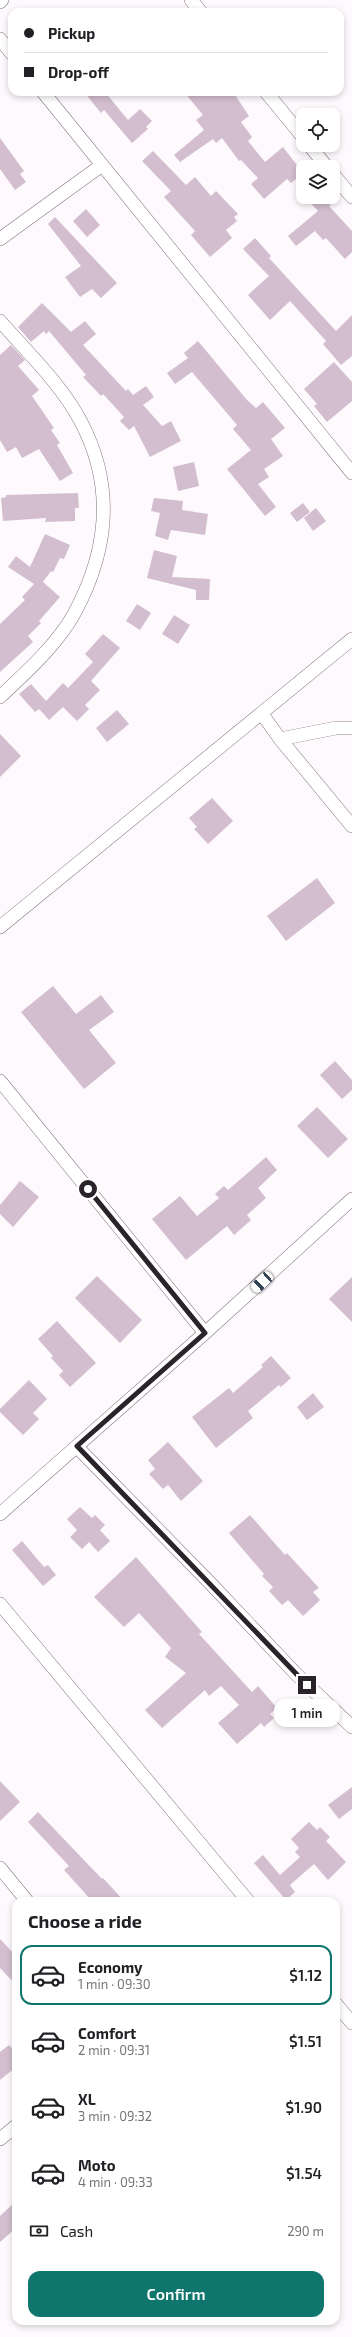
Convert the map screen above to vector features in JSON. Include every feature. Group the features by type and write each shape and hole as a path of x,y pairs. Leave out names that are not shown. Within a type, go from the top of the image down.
{"street":[{"path":"191,0 198,8"},
{"path":"0,39 8,49"},
{"path":"46,96 352,473"},
{"path":"269,96 296,128"},
{"path":"315,152 321,160"},
{"path":"0,239 102,165"},
{"path":"340,182 352,197"},
{"path":"0,322 53,382 80,420 101,471 105,520 93,569 74,614 45,653 0,697"},
{"path":"0,927 352,639"},
{"path":"262,714 280,739 352,826"},
{"path":"280,739 336,728 352,728"},
{"path":"0,1081 205,1333"},
{"path":"0,1514 205,1333 352,1199"},
{"path":"77,1446 297,1675 352,1727"},
{"path":"0,1604 245,1897"},
{"path":"0,1868 24,1897"},
{"path":"340,2009 352,2023"},
{"path":"0,2139 12,2129"}],"building":[{"path":"87,96 108,96 128,120 140,109 152,121 146,127 148,129 132,143 104,110 101,113"},
{"path":"187,96 236,96 249,116 241,122 252,137 248,141 265,162 283,147 296,164 296,179 291,183 287,179 264,199 251,184 258,178 241,160 239,161 222,138 216,143 213,139 180,162 174,155 204,130 196,120 203,115"},
{"path":"0,138 24,171 20,174 26,182 15,190 0,169"},
{"path":"153,151 186,185 195,177 211,196 216,191 238,214 234,217 237,221 226,230 232,238 210,257 191,235 195,231 164,197 171,191 142,161"},
{"path":"312,204 330,204 329,206 352,231 352,252 345,259 326,238 323,240 315,231 296,246 288,236 318,211"},
{"path":"86,209 100,225 87,237 73,221"},
{"path":"55,217 117,283 101,298 92,289 80,297 65,277 81,266 48,224"},
{"path":"255,238 271,256 269,258 336,331 352,315 352,356 341,365 323,344 326,341 290,301 270,320 248,295 269,276 243,249"},
{"path":"42,303 71,332 85,321 96,334 83,345 126,391 128,389 133,395 146,386 154,397 143,405 162,426 171,421 181,441 150,457 134,426 129,430 120,421 124,417 103,394 101,396 83,377 86,375 49,331 46,334 44,331 31,342 18,327"},
{"path":"198,341 247,400 256,408 263,402 285,428 271,439 283,456 264,469 269,477 258,484 276,507 265,516 227,469 251,450 233,429 237,425 192,372 175,384 167,373 188,358 184,353"},
{"path":"11,345 25,360 18,366 39,390 32,396 54,428 51,430 60,443 57,445 73,473 60,481 39,449 22,458 16,447 7,452 0,440 0,355"},
{"path":"334,362 352,382 352,401 327,422 314,406 317,404 304,389"},
{"path":"194,462 199,486 178,491 173,467"},
{"path":"78,493 79,508 75,508 75,521 45,522 46,518 3,521 1,498 6,497 6,495"},
{"path":"154,498 183,501 182,510 208,514 205,535 171,530 168,540 155,536 160,513 151,511"},
{"path":"303,503 310,512 297,522 290,513"},
{"path":"316,508 326,521 313,531 304,518"},
{"path":"45,534 70,545 64,559 60,558 53,572 51,571 43,582 60,597 39,621 41,623 28,636 33,642 0,672 0,624 25,600 22,597 34,584 8,567 16,556 30,567"},
{"path":"154,550 177,556 172,577 210,579 209,600 196,600 196,590 147,578"},
{"path":"137,604 151,613 140,630 126,621"},
{"path":"174,615 190,625 178,644 162,634"},
{"path":"103,634 120,648 91,681 100,690 85,705 89,709 77,721 63,707 49,720 39,709 35,712 19,694 31,684 46,701 63,683 68,688 93,662 85,654"},
{"path":"117,710 129,724 107,742 96,728"},
{"path":"0,734 21,756 0,777"},
{"path":"212,798 233,821 208,844 194,829 197,827 189,818"},
{"path":"317,878 335,903 286,941 267,916"},
{"path":"53,986 76,1014 101,995 114,1012 89,1030 116,1063 84,1089 21,1012"},
{"path":"335,1061 352,1080 352,1090 342,1099 320,1075"},
{"path":"317,1107 348,1139 328,1158 297,1126"},
{"path":"266,1157 277,1170 258,1188 266,1198 247,1215 251,1220 234,1235 227,1226 186,1260 152,1219 180,1196 197,1216 219,1198 215,1194 224,1186 228,1190"},
{"path":"20,1181 39,1197 13,1227 0,1214 0,1205"},
{"path":"97,1276 142,1320 120,1343 75,1298"},
{"path":"352,1277 352,1322 329,1299"},
{"path":"57,1321 96,1363 70,1387 59,1375 63,1371 51,1358 53,1356 38,1339"},
{"path":"271,1356 291,1378 281,1387 279,1385 248,1411 253,1418 216,1448 192,1417 229,1388 233,1393 263,1367 261,1365"},
{"path":"29,1380 47,1399 33,1413 39,1419 23,1435 0,1412 0,1409"},
{"path":"313,1393 324,1407 307,1420 297,1407"},
{"path":"168,1442 203,1481 181,1501 168,1485 163,1489 149,1474 155,1469 148,1460"},
{"path":"80,1507 92,1518 95,1515 105,1525 100,1530 110,1541 98,1552 89,1542 82,1549 70,1537 77,1530 67,1519"},
{"path":"250,1515 285,1555 287,1553 319,1588 313,1592 320,1600 303,1616 288,1600 282,1605 269,1591 273,1587 262,1576 264,1574 229,1533"},
{"path":"22,1541 44,1567 48,1565 56,1575 43,1586 12,1550"},
{"path":"136,1557 202,1632 199,1634 252,1692 258,1686 277,1708 270,1714 274,1718 264,1727 261,1723 237,1744 218,1723 239,1705 221,1686 209,1696 205,1690 162,1728 145,1710 186,1673 165,1657 171,1648 139,1613 124,1627 94,1597"},
{"path":"0,1781 20,1802 0,1821"},
{"path":"352,1787 352,1809 339,1819 328,1805"},
{"path":"38,1812 120,1897 88,1897 64,1870 69,1866 28,1822"},
{"path":"309,1822 317,1830 320,1827 330,1837 326,1841 346,1862 328,1880 314,1864 290,1885 295,1892 289,1897 283,1897 254,1863 263,1855 280,1875 300,1857 295,1852 299,1848 291,1839"},
{"path":"0,1939 12,1952 12,1981 0,1968"},
{"path":"9,2045 12,2048 12,2070 0,2080 0,2052"},
{"path":"12,2205 12,2232 0,2242 0,2216"}],"route":[{"path":"88,1189 205,1333 77,1446 307,1685"}]}
